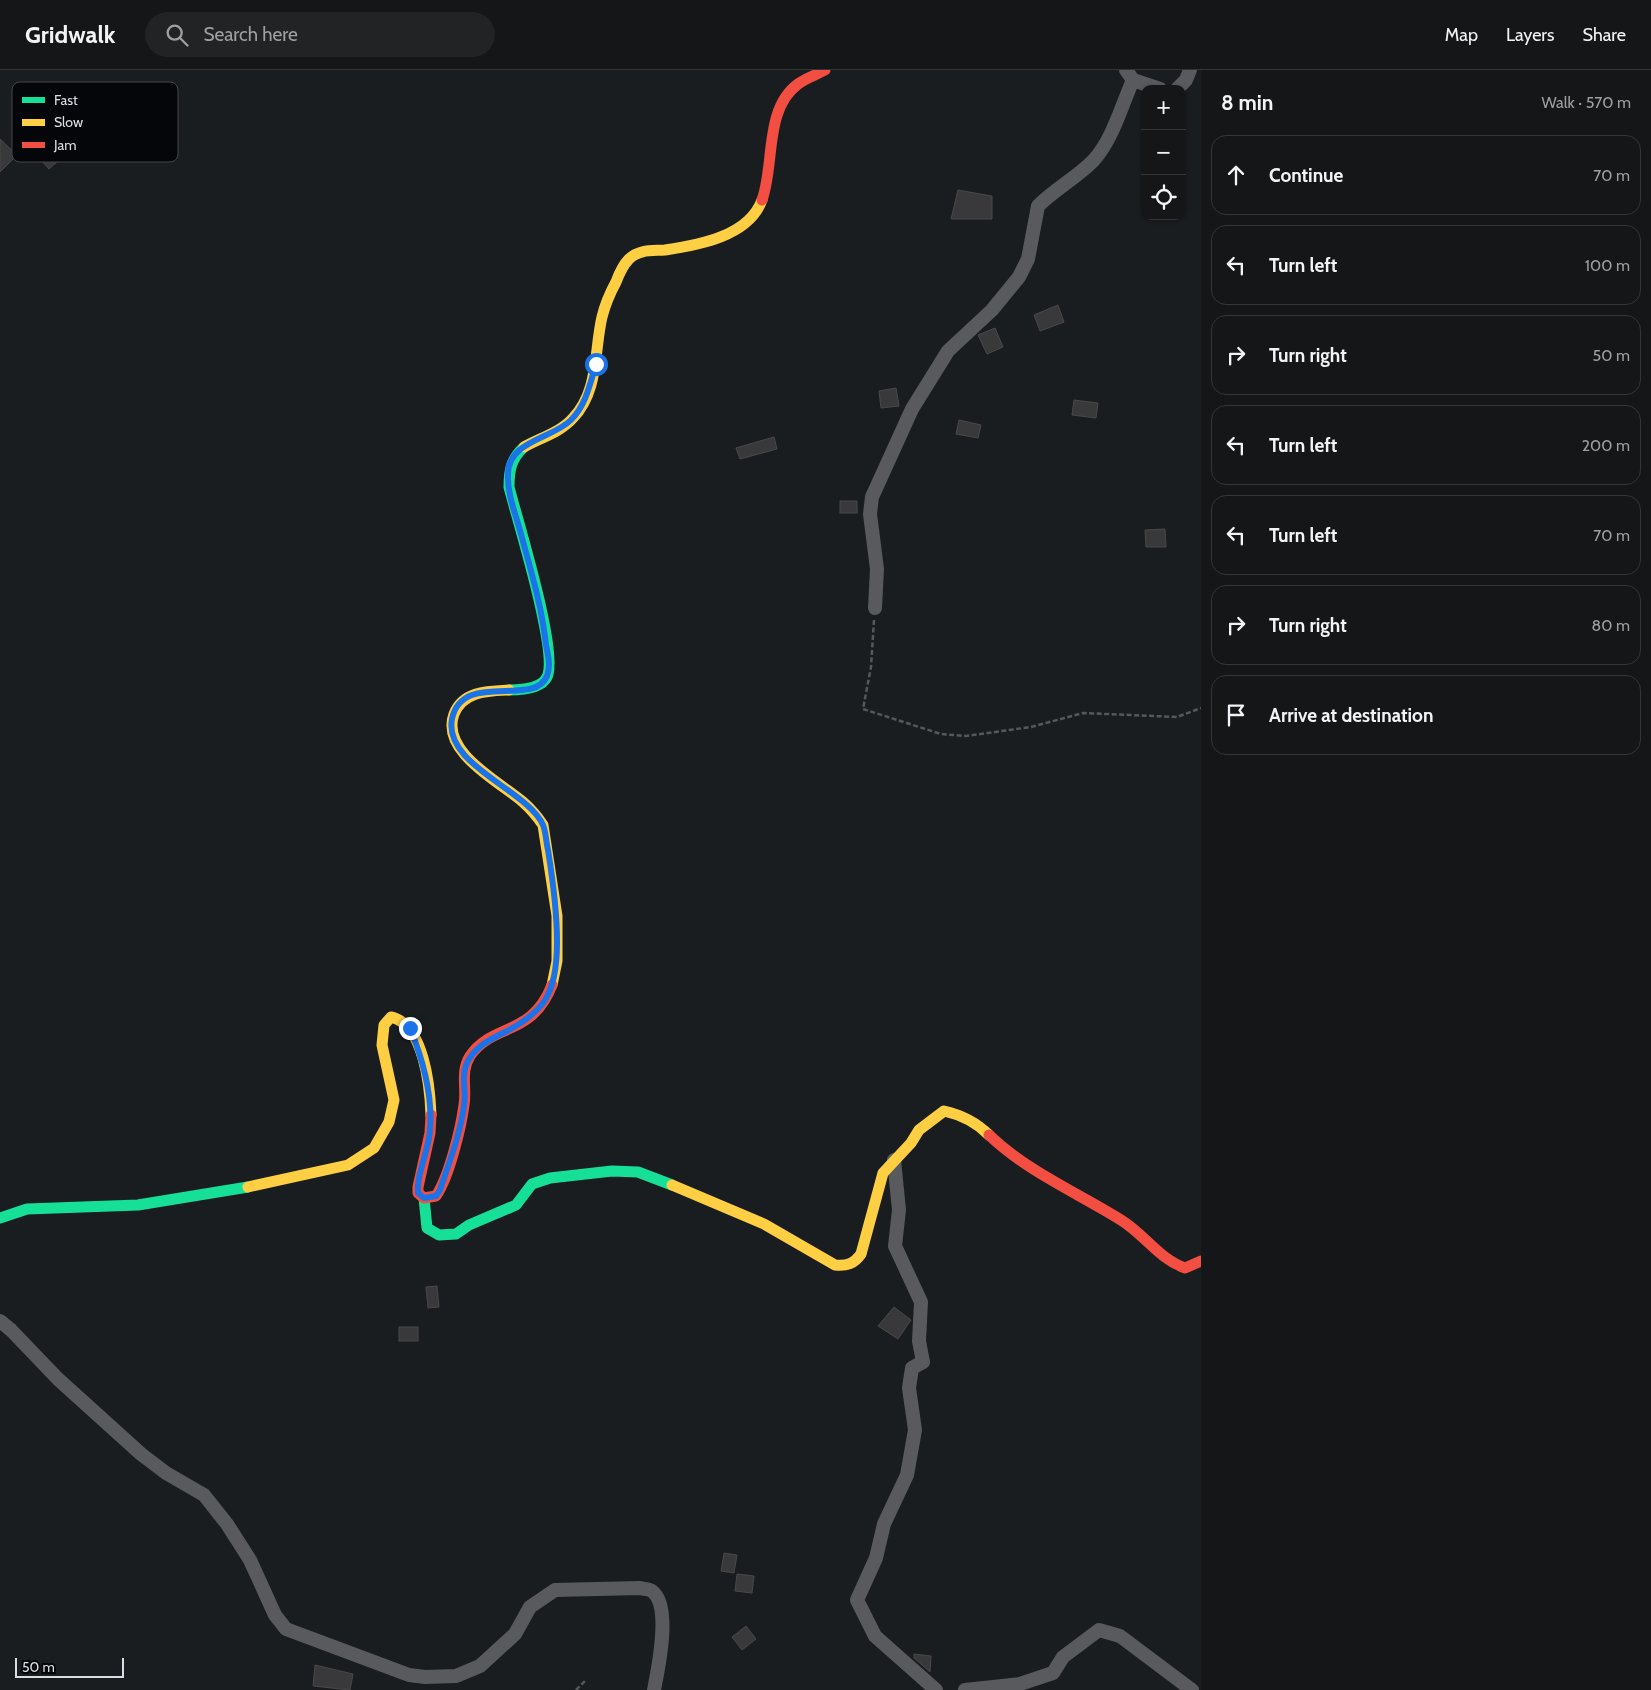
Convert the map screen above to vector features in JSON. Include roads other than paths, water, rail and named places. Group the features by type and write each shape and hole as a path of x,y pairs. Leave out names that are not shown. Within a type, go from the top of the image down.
{"street":[{"path":"424,1198 436,1196 440,1190 453,1151 465,1104 463,1081 466,1064 472,1054 484,1043 520,1025 536,1014 546,1001 556,967 556,898 543,824 516,797 479,769 458,744 452,733 452,719 457,706 472,695 489,690 528,689 539,686 546,678 549,666 544,624 509,487 508,472 511,462 516,452 524,446 558,431 582,408 596,364 602,316 619,274 629,258 640,252 706,241 736,229 750,218 760,207 768,180 777,114 784,99 796,85 825,70"},
{"path":"1181,85 1186,80 1190,70"},
{"path":"875,608 877,569 870,514 872,497 899,436 929,379 948,351 992,310 1018,277 1028,259 1038,206 1094,159 1114,128 1129,75 1151,85"},
{"path":"0,1218 15,1210 42,1206 108,1208 219,1192 348,1166 360,1160 370,1154 380,1141 390,1121 394,1099 383,1046 382,1029 385,1021 391,1017 404,1022 410,1028 420,1052 429,1093 430,1130 418,1193 424,1198 427,1228 439,1235 456,1234 469,1225 516,1205 532,1184 568,1174 638,1172 730,1208 795,1240 822,1259 835,1265 846,1266 857,1260 861,1254 883,1173 911,1143 919,1130 944,1111 959,1114 978,1124 991,1137 1042,1176 1123,1221 1171,1264 1186,1268 1201,1261"},
{"path":"894,1160 898,1210 895,1246 921,1302 920,1341 923,1362 912,1368 909,1388 915,1430 907,1475 884,1524 876,1558 857,1600 875,1636 936,1690"},
{"path":"0,1321 58,1379 141,1454 166,1473 204,1495 227,1524 250,1560 275,1615 286,1628 409,1675 425,1677 456,1676 480,1666 515,1634 530,1607 555,1590 640,1588 652,1591 659,1601 663,1635 654,1690"},
{"path":"965,1690 1019,1687 1053,1673 1063,1657 1099,1630 1120,1636 1192,1690"}]}
